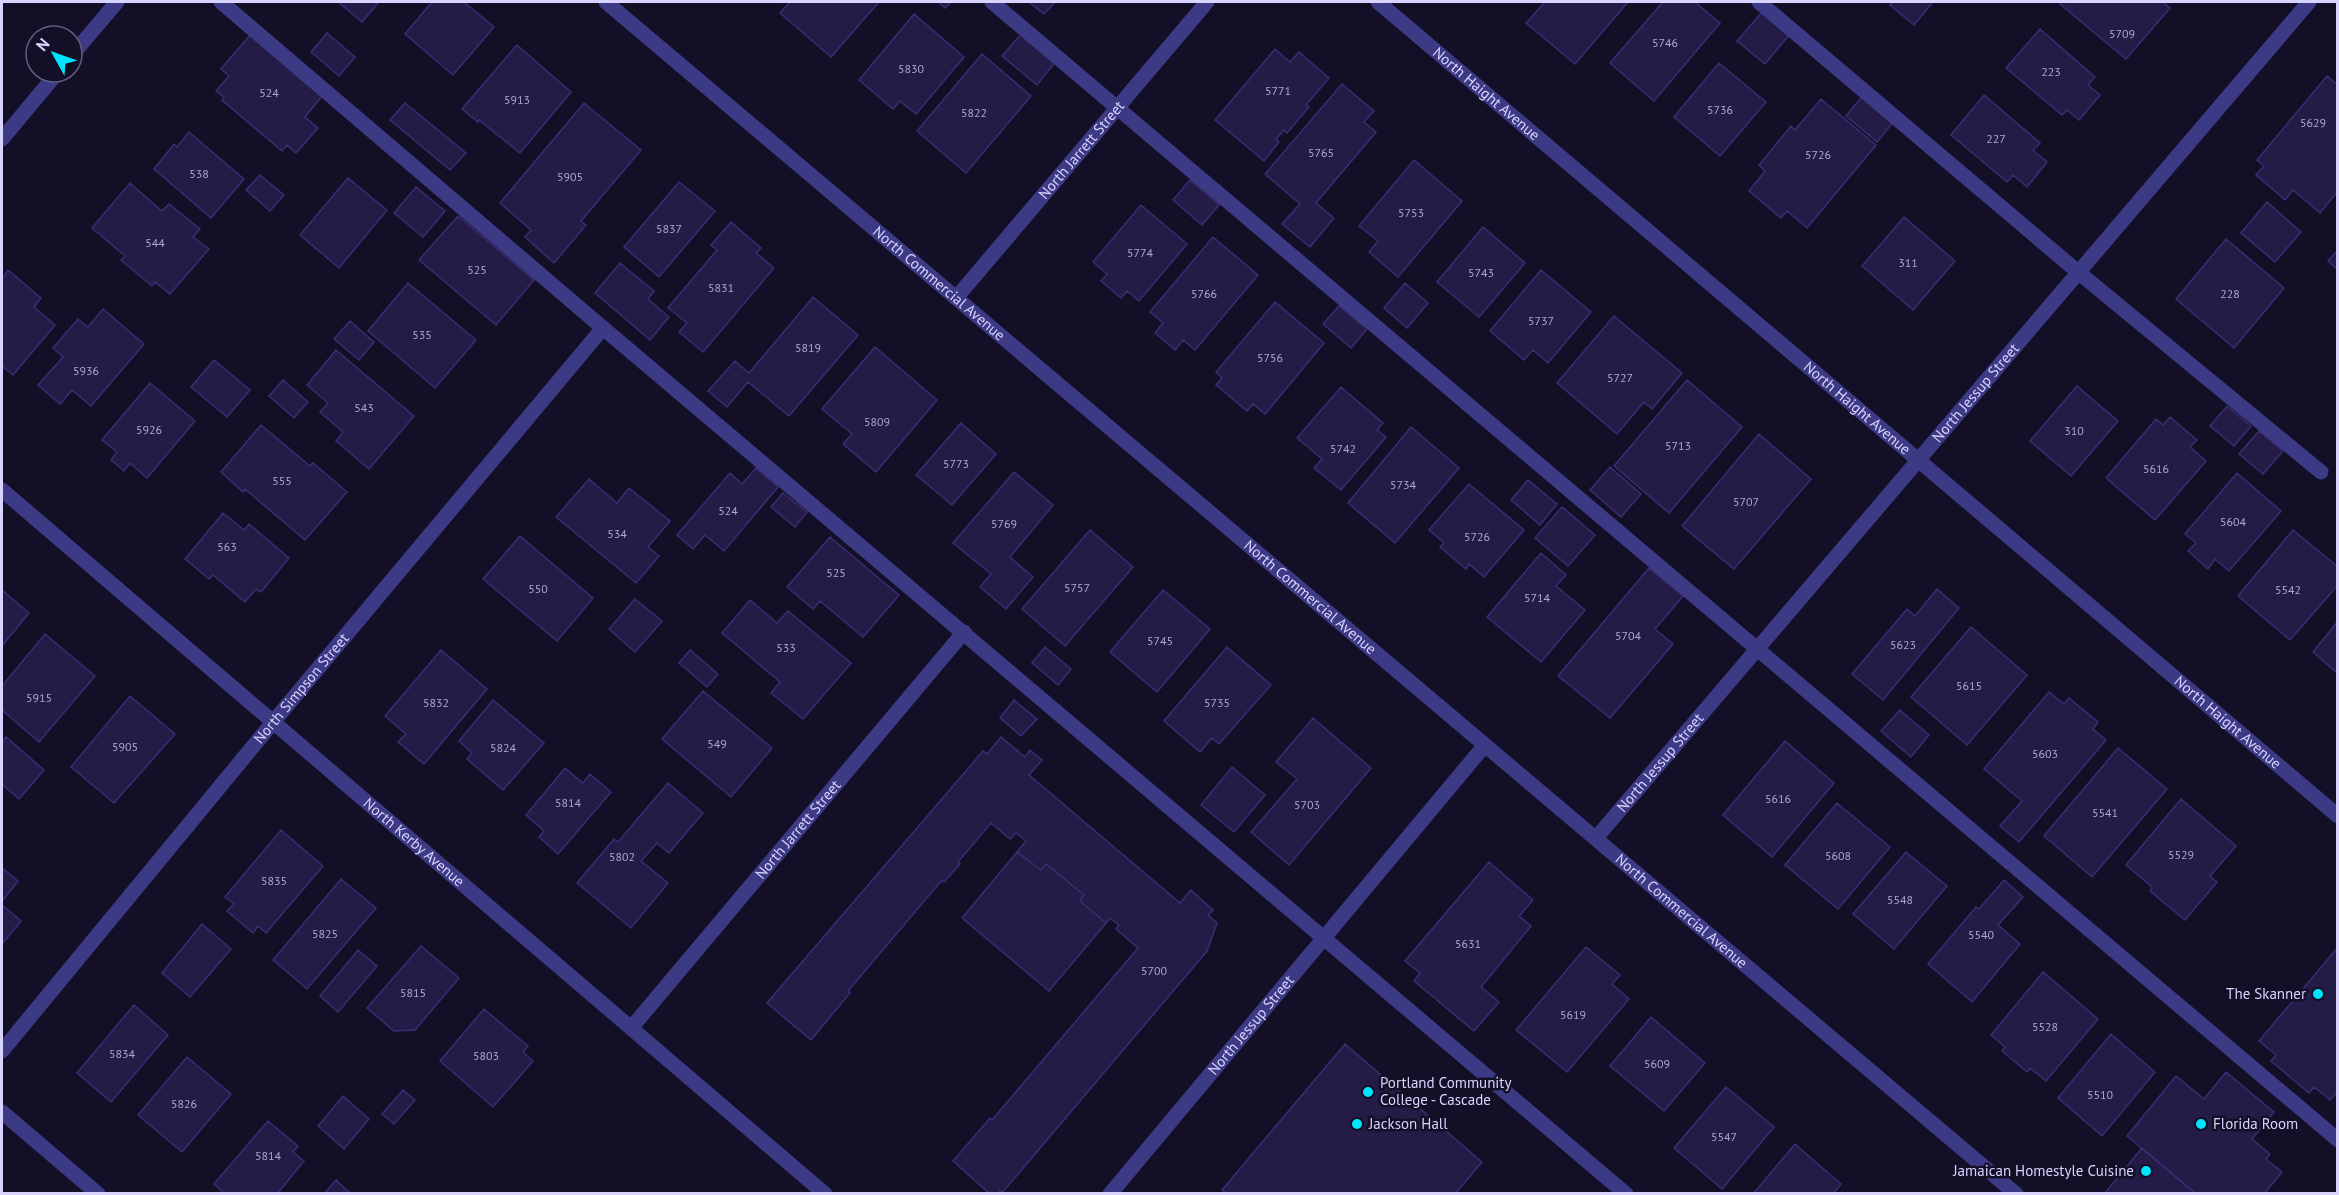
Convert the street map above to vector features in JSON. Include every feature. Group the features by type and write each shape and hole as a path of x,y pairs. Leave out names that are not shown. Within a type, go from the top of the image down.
{"street":[{"path":"84,41 117,2"},
{"path":"221,2 1626,1194"},
{"name":"North Commercial Avenue","path":"606,2 2016,1194"},
{"path":"992,2 2337,1140"},
{"name":"North Jarrett Street","path":"956,298 1207,2"},
{"name":"North Haight Avenue","path":"1378,2 2337,816"},
{"path":"1759,2 2078,273 2321,472"},
{"name":"North Jessup Street","path":"1596,838 2309,2"},
{"path":"2,140 48,84"},
{"name":"North Simpson Street","path":"2,1051 603,328"},
{"name":"North Kerby Avenue","path":"2,490 825,1194"},
{"name":"North Jarrett Street","path":"632,1028 964,632"},
{"name":"North Jessup Street","path":"1110,1194 1485,745"},
{"path":"2,1112 98,1194"}],"building":[{"path":"338,2 379,2 362,22"},
{"path":"432,2 464,2 494,27 453,75 405,34"},
{"path":"790,2 879,2 831,57 780,13"},
{"path":"938,2 951,2 945,8"},
{"path":"1029,2 1055,2 1044,14"},
{"path":"1545,2 1628,2 1575,64 1526,23"},
{"path":"1663,2 1695,2 1720,23 1654,101 1610,63"},
{"path":"1893,2 1933,2 1914,25 1890,5"},
{"path":"2061,2 2163,2 2170,8 2126,59 2060,4"},
{"path":"1763,11 1790,34 1765,64 1737,41"},
{"path":"914,14 964,57 916,114 900,101 893,109 859,80"},
{"path":"2040,29 2095,77 2088,85 2100,95 2079,120 2067,110 2062,115 2006,68"},
{"path":"327,33 355,57 339,76 311,52"},
{"path":"1022,33 1056,61 1037,85 1002,56"},
{"path":"250,35 322,96 305,117 318,128 296,153 287,145 282,151 222,100 224,97 216,91 229,76 221,69"},
{"path":"517,45 571,92 520,153 462,109"},
{"path":"1275,49 1290,62 1299,52 1329,78 1306,105 1309,107 1287,133 1284,130 1276,139 1279,142 1264,161 1215,120"},
{"path":"982,54 1031,96 966,173 917,131"},
{"path":"1719,63 1766,102 1720,156 1674,117"},
{"path":"2327,76 2338,85 2338,191 2320,213 2293,190 2285,200 2256,175 2264,166 2257,160"},
{"path":"1342,84 1374,111 1364,122 1376,132 1316,203 1334,218 1310,247 1282,224 1300,204 1265,174"},
{"path":"1864,94 1895,120 1877,142 1846,116"},
{"path":"1984,95 2040,143 2033,150 2047,162 2027,187 2013,175 2007,182 1951,135"},
{"path":"1821,99 1876,145 1807,228 1787,211 1781,218 1749,191 1765,171 1759,165 1791,126 1795,130"},
{"path":"405,103 466,153 450,170 390,120"},
{"path":"584,103 641,150 581,221 586,225 554,263 525,237 531,230 500,203"},
{"path":"189,132 244,179 211,218 154,169 174,144 177,147"},
{"path":"1414,160 1462,201 1398,277 1369,252 1378,241 1359,226"},
{"path":"260,175 284,195 270,211 246,190"},
{"path":"348,178 387,210 339,268 300,235"},
{"path":"1190,180 1219,205 1202,225 1173,200"},
{"path":"679,182 715,211 659,277 624,247"},
{"path":"130,183 162,211 169,204 200,229 193,237 209,249 170,294 155,282 152,286 121,260 125,256 92,228"},
{"path":"416,187 445,211 423,237 394,213"},
{"path":"2267,202 2301,232 2275,262 2241,233"},
{"path":"1141,205 1187,244 1139,301 1127,291 1121,298 1101,281 1107,274 1093,262"},
{"path":"458,216 534,280 496,325 419,260"},
{"path":"1904,217 1955,261 1913,310 1862,266"},
{"path":"731,222 761,248 756,253 774,268 703,352 679,332 687,323 668,308 717,250 711,245"},
{"path":"1483,227 1525,263 1479,317 1437,282"},
{"path":"1213,237 1258,275 1195,350 1183,340 1175,350 1155,333 1163,323 1150,312"},
{"path":"2226,239 2284,288 2234,348 2176,299"},
{"path":"2338,250 2338,270 2328,261"},
{"path":"620,263 654,291 648,299 669,317 650,340 595,293"},
{"path":"8,270 41,298 34,307 55,325 13,375 2,366 2,279"},
{"path":"1541,270 1591,312 1548,363 1533,350 1524,360 1490,331"},
{"path":"408,283 476,340 435,388 368,331"},
{"path":"1405,283 1428,303 1407,328 1384,308"},
{"path":"813,297 858,335 789,416 748,382 727,407 708,391 735,361 749,373"},
{"path":"1275,302 1324,343 1265,414 1253,404 1247,411 1216,385 1222,378 1216,372"},
{"path":"1339,306 1367,329 1351,348 1323,324"},
{"path":"103,309 144,344 91,406 72,390 60,404 38,385 63,357 53,348 78,319 88,327"},
{"path":"1614,316 1682,373 1652,409 1644,402 1617,434 1557,383"},
{"path":"350,321 374,342 359,360 334,339"},
{"path":"875,347 937,400 876,472 843,444 852,434 822,409"},
{"path":"336,350 414,416 369,469 336,441 343,432 320,412 328,403 307,385"},
{"path":"214,360 250,390 227,417 191,387"},
{"path":"283,380 308,402 294,418 269,396"},
{"path":"1687,380 1742,427 1669,513 1614,466"},
{"path":"150,383 195,421 147,478 130,463 124,471 111,460 117,452 102,440"},
{"path":"2077,386 2118,421 2071,476 2030,441"},
{"path":"1341,387 1383,423 1377,430 1386,437 1341,490 1314,468 1322,459 1297,438"},
{"path":"2227,406 2251,426 2234,446 2210,426"},
{"path":"2170,417 2197,440 2190,447 2206,461 2155,520 2106,478 2156,419 2163,425"},
{"path":"961,423 996,454 952,505 916,475"},
{"path":"261,425 310,466 313,463 347,492 305,540 245,489 243,492 221,472"},
{"path":"1411,427 1459,468 1395,543 1348,503"},
{"path":"2259,431 2283,451 2263,474 2239,454"},
{"path":"1759,434 1811,479 1734,569 1682,526"},
{"path":"1610,467 1641,494 1621,517 1590,490"},
{"path":"756,468 778,487 724,551 705,535 693,549 677,535 730,473 742,484"},
{"path":"1014,472 1053,505 1010,557 1033,577 1006,609 980,587 991,574 953,543"},
{"path":"2237,473 2281,511 2229,571 2215,559 2208,569 2188,551 2196,543 2185,534"},
{"path":"589,479 617,503 629,488 670,521 648,547 659,556 636,583 556,517"},
{"path":"1528,480 1557,504 1540,525 1511,500"},
{"path":"1469,484 1524,530 1484,577 1469,564 1466,569 1440,547 1444,543 1429,530"},
{"path":"783,493 807,512 795,527 771,507"},
{"path":"1562,507 1595,535 1568,566 1535,538"},
{"path":"223,513 244,530 249,524 289,558 261,592 256,589 245,602 213,575 209,579 185,559"},
{"path":"1090,530 1133,567 1065,646 1022,609"},
{"path":"2293,530 2338,567 2338,585 2290,640 2238,596"},
{"path":"520,536 593,598 557,641 483,579"},
{"path":"830,537 899,595 863,637 820,601 813,609 787,587"},
{"path":"1541,553 1566,575 1556,586 1585,610 1541,662 1487,617"},
{"path":"1649,568 1683,596 1655,629 1673,644 1610,718 1558,676"},
{"path":"1937,589 1959,608 1883,700 1852,674 1907,609 1915,616"},
{"path":"2,590 29,613 2,646"},
{"path":"1163,590 1210,629 1157,692 1110,652"},
{"path":"635,599 662,621 635,652 609,629"},
{"path":"750,600 777,623 788,611 851,663 803,719 771,693 780,682 722,633"},
{"path":"2338,621 2338,671 2336,672 2313,652"},
{"path":"1971,627 2027,675 1967,745 1911,697"},
{"path":"45,634 95,676 39,742 2,710 2,686"},
{"path":"1045,647 1071,669 1058,685 1032,663"},
{"path":"1227,647 1271,685 1219,744 1212,738 1200,752 1164,721"},
{"path":"441,650 487,689 424,764 398,742 406,734 385,716"},
{"path":"690,650 718,674 707,687 679,663"},
{"path":"703,691 772,748 731,797 662,739"},
{"path":"2049,692 2064,704 2069,698 2098,722 2093,729 2106,740 2019,842 2000,826 2022,801 1984,769"},
{"path":"130,696 175,734 114,803 71,767"},
{"path":"493,700 544,743 503,790 467,759 472,753 459,741"},
{"path":"1014,700 1037,719 1021,736 1000,718"},
{"path":"1900,710 1929,735 1911,757 1881,731"},
{"path":"1313,718 1371,768 1289,865 1251,832 1297,779 1276,762"},
{"path":"6,737 44,770 19,799 2,784 2,742"},
{"path":"1001,737 1025,757 1030,750 1042,760 1029,775 1180,903 1191,890 1213,910 1208,915 1217,923 1207,951 1002,1193 1000,1191 998,1194 990,1194 953,1161 990,1118 992,1120 1138,948 1116,929 1119,925 1110,918 1106,923 1080,901 1084,895 1046,864 1041,870 1017,852 1026,841 1016,833 1010,839 991,823 958,862 960,864 944,882 942,880 848,991 850,993 811,1040 767,1003 983,751 987,754"},
{"path":"1785,741 1834,783 1772,857 1723,815"},
{"path":"2118,748 2167,789 2092,877 2044,836"},
{"path":"1232,767 1265,795 1234,832 1201,805"},
{"path":"565,768 583,783 590,774 611,792 558,854 539,837 544,831 526,815"},
{"path":"668,783 703,813 669,853 657,843 641,861 668,883 631,928 577,883 614,839 618,842"},
{"path":"2181,799 2236,846 2210,876 2217,882 2185,920 2150,891 2152,887 2126,865"},
{"path":"1837,803 1890,847 1838,909 1785,865"},
{"path":"281,830 323,866 266,933 258,926 253,933 227,911 234,904 225,897"},
{"path":"1017,852 1041,870 1046,864 1084,895 1080,901 1106,923 1049,991 962,918"},
{"path":"1906,852 1947,886 1894,949 1853,914"},
{"path":"1489,862 1533,900 1519,916 1531,926 1481,987 1499,1002 1474,1031 1414,981 1420,973 1405,961"},
{"path":"2,868 18,881 2,901"},
{"path":"341,879 376,908 307,989 273,960"},
{"path":"2004,880 2023,897 1998,925 2020,944 1972,1002 1928,964 1976,907 1979,909"},
{"path":"2,905 21,921 2,944"},
{"path":"202,924 231,949 190,997 162,973"},
{"path":"421,946 459,978 415,1030 394,1031 367,1008"},
{"path":"1586,947 1620,975 1612,984 1629,999 1567,1072 1516,1030"},
{"name":"The Skanner","path":"2338,947 2338,1091 2330,1100 2314,1087 2309,1093 2271,1061 2276,1055 2259,1041"},
{"path":"358,950 377,966 338,1012 320,996"},
{"path":"2043,972 2098,1019 2046,1081 2030,1068 2027,1072 2002,1051 2005,1047 1991,1035"},
{"path":"134,1005 168,1035 111,1102 77,1073"},
{"path":"484,1009 528,1046 523,1052 533,1061 493,1107 440,1061"},
{"path":"1651,1017 1705,1063 1664,1111 1610,1066"},
{"path":"2111,1034 2155,1072 2102,1136 2058,1098"},
{"name":"Jackson Hall","path":"1345,1044 1482,1162 1455,1194 1227,1194 1222,1190"},
{"path":"187,1057 231,1094 182,1152 138,1115"},
{"name":"Florida Room","path":"2226,1072 2274,1112 2252,1139 2270,1154 2266,1159 2282,1172 2264,1194 2196,1194 2127,1136 2176,1076 2204,1099"},
{"path":"1726,1087 1774,1127 1722,1189 1674,1148"},
{"path":"403,1090 415,1100 394,1124 382,1114"},
{"path":"343,1096 369,1119 344,1149 318,1126"},
{"path":"268,1121 298,1146 293,1152 304,1161 277,1194 225,1194 214,1184"},
{"path":"1795,1144 1841,1184 1833,1194 1753,1194"},
{"name":"Jamaican Homestyle Cuisine","path":"2142,1148 2196,1194 2104,1194"},
{"path":"336,1180 351,1194 324,1194"}],"place":[{"name":"The Skanner","path":"2318,994"},
{"name":"Portland Community College - Cascade","path":"1368,1092"},
{"name":"Jackson Hall","path":"1357,1124"},
{"name":"Florida Room","path":"2201,1124"},
{"name":"Jamaican Homestyle Cuisine","path":"2146,1171"}]}
